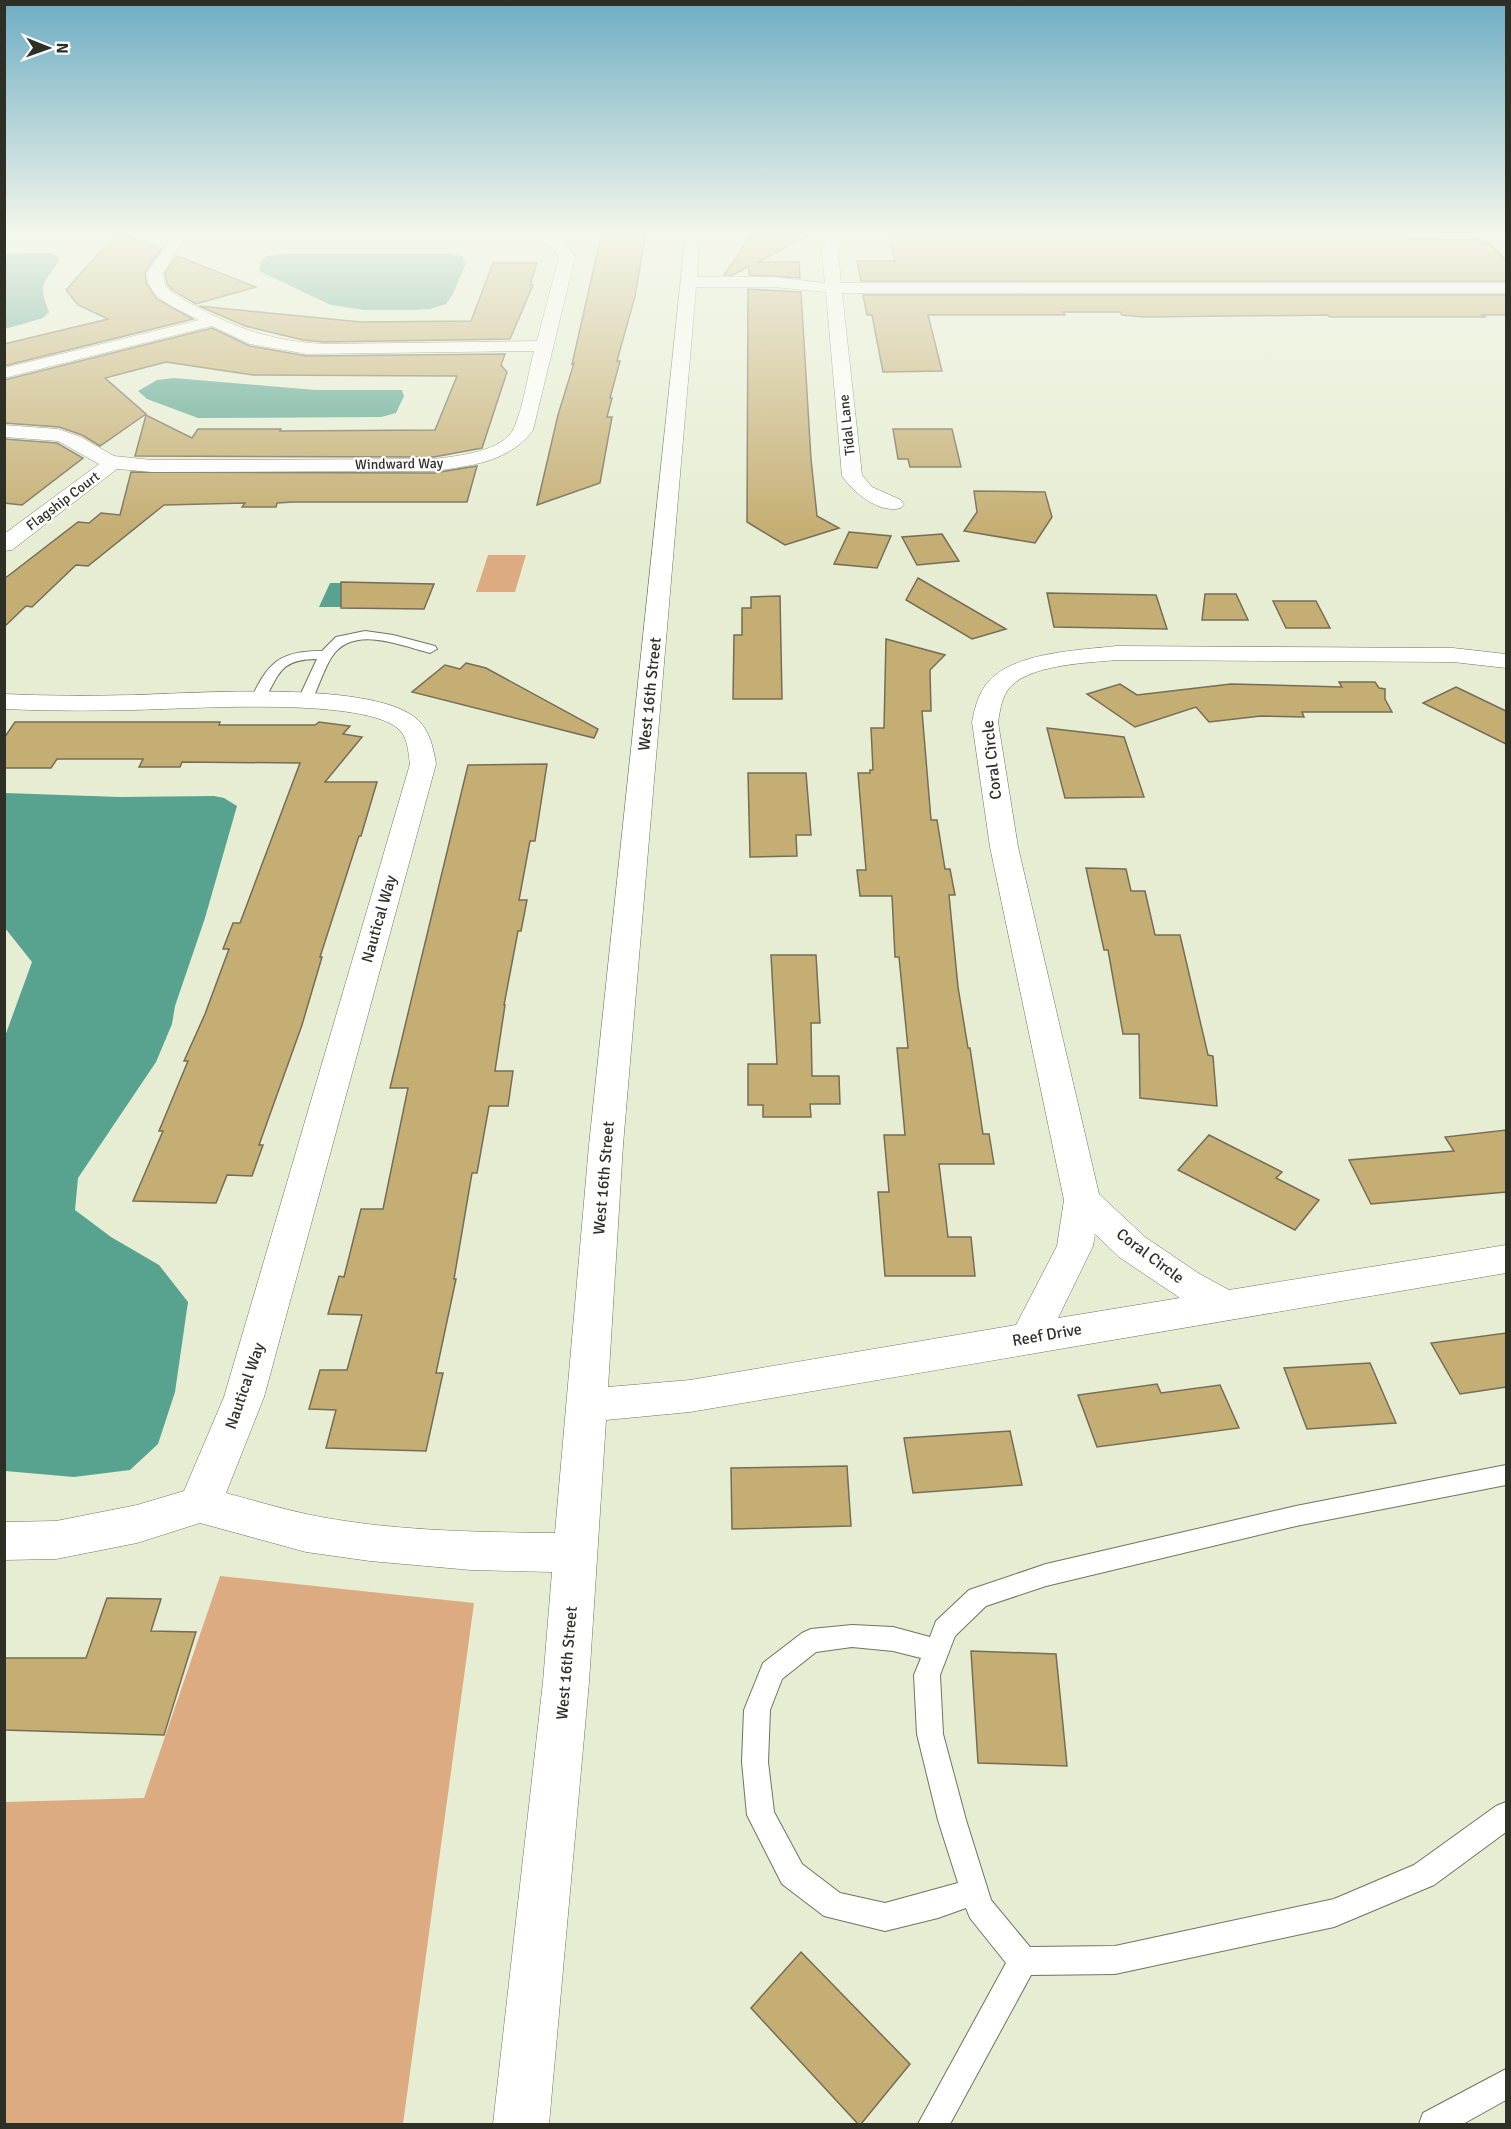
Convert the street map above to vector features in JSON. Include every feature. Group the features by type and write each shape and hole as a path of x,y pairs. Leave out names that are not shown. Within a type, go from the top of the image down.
{"street":[{"path":"4,373 172,331"},
{"path":"234,331 258,340 304,348 338,350 544,346"},
{"name":"Windward Way","path":"114,462 152,466 422,465 478,458 507,446 523,430 548,331"},
{"name":"West 16th Street","path":"521,2124 567,1682 606,1145 683,331"},
{"name":"Tidal Lane","path":"837,331 852,476 865,491 894,504"},
{"name":"Flagship Court","path":"4,431 47,433 64,437 76,441 99,457 114,462"},
{"name":"Flagship Court","path":"4,545 114,462"},
{"name":"Coral Circle","path":"1029,1338 1074,1245 1082,1200 1004,847 991,771 985,722 989,702 999,684 1022,669 1062,659 1117,653 1453,655 1506,661"},
{"name":"Nautical Way","path":"4,701 41,704 257,701 347,703 377,709 402,720 419,736 423,764 244,1397 200,1505"},
{"name":"Coral Circle","path":"1082,1200 1132,1247 1185,1283 1224,1305"},
{"name":"Reef Drive","path":"587,1405 690,1396 1506,1259"},
{"path":"4,1541 56,1540 136,1524 200,1505 306,1533 370,1542 471,1551 576,1553"}],"lane":[{"path":"304,702 327,654 339,641 354,636 381,637 430,649"},
{"path":"257,701 273,671 284,659 295,655 327,654"},
{"path":"1023,1961 980,1908 952,1820 930,1734 927,1674 945,1629 978,1598 1047,1575 1296,1516 1506,1475"},
{"path":"936,1650 893,1639 852,1636 811,1641 772,1671 758,1710 755,1762 761,1815 792,1874 834,1906 885,1917 938,1904 974,1891"},
{"path":"1023,1961 1115,1960 1334,1913 1424,1875 1506,1816"},
{"path":"933,2124 1023,1961"},
{"path":"1434,2124 1506,2084"}],"shaded area":[{"path":"488,555 526,555 515,592 476,592"},
{"path":"220,1576 474,1603 403,2124 5,2124 5,1802 144,1798"}],"water":[{"path":"174,378 315,390 402,390 404,396 396,413 381,417 198,418 147,399 138,391 157,380"},
{"path":"330,583 356,583 346,607 319,607"},
{"path":"5,793 119,797 214,796 224,798 237,806 205,918 175,1006 172,1024 156,1062 78,1178 75,1210 111,1237 159,1265 188,1302 175,1392 158,1444 130,1470 74,1477 5,1471 4,1039 32,962 5,928"}],"building":[{"path":"57,331 143,331 4,366 4,344"},
{"path":"199,331 219,331 250,346 307,356 505,354 501,365 507,372 482,448 434,457 135,456 146,415 192,438 198,429 435,430 457,376 253,375 166,362 105,378 146,414 100,446 82,435 59,427 4,423 4,380"},
{"path":"267,331 513,331 510,339 324,342 303,340"},
{"path":"579,331 625,331 610,398 612,398 607,417 612,417 600,483 537,505 558,415 574,363 572,364"},
{"path":"748,331 803,331 817,516 839,528 785,545 747,522"},
{"path":"875,331 932,331 942,371 883,372"},
{"path":"893,429 952,429 961,467 910,467 908,459 898,459"},
{"path":"4,439 57,443 83,458 22,505 4,503"},
{"path":"477,466 467,502 294,502 277,503 276,507 242,507 245,503 164,505 88,566 76,565 32,607 26,606 4,627 4,579 78,522 89,523 101,513 120,515 131,472 434,473"},
{"path":"974,491 1045,492 1052,517 1035,543 964,531 977,512"},
{"path":"849,532 891,536 877,568 834,564"},
{"path":"942,534 959,561 917,565 902,537"},
{"path":"918,578 1006,629 972,639 906,600"},
{"path":"341,582 434,584 424,609 341,608"},
{"path":"1047,593 1156,595 1167,629 1054,627"},
{"path":"1205,594 1236,594 1248,620 1202,620"},
{"path":"780,596 782,699 733,699 734,635 742,635 742,608 751,608 751,597"},
{"path":"1273,601 1316,601 1330,628 1286,628"},
{"path":"886,639 945,655 930,670 931,711 922,711 931,820 937,820 945,869 950,869 955,895 949,895 958,987 983,1134 989,1134 994,1164 939,1164 948,1237 971,1237 975,1276 885,1276 878,1192 889,1192 884,1135 905,1135 897,1048 908,1048 899,957 895,957 892,896 860,896 857,870 866,870 858,773 870,773 870,770 873,770 871,728 884,728"},
{"path":"466,663 486,668 598,729 594,738 412,692 445,665 460,669"},
{"path":"1339,682 1375,682 1379,688 1385,689 1385,699 1392,712 1302,712 1304,717 1261,716 1209,722 1196,707 1135,727 1087,694 1120,684 1137,695 1231,684 1342,687"},
{"path":"1456,687 1506,711 1506,744 1423,703"},
{"path":"15,722 220,722 219,725 315,725 319,722 350,726 343,734 362,737 325,782 377,782 320,957 322,957 302,1025 259,1145 263,1145 252,1176 227,1175 216,1203 133,1201 163,1131 159,1131 188,1061 184,1061 205,1014 229,949 223,949 233,923 240,923 300,763 182,762 180,767 139,767 143,759 57,759 51,768 4,768 4,738"},
{"path":"1047,728 1124,737 1144,797 1065,798"},
{"path":"547,764 535,841 530,841 519,900 527,900 521,931 518,931 504,1005 495,1071 513,1071 508,1106 489,1106 477,1173 472,1173 454,1279 456,1279 436,1373 443,1373 426,1451 326,1448 336,1410 309,1409 320,1370 347,1370 362,1315 328,1314 339,1276 344,1277 361,1209 383,1209 408,1088 390,1088 468,765"},
{"path":"748,773 806,773 811,835 796,835 797,856 750,857"},
{"path":"1086,868 1126,869 1131,891 1145,891 1155,935 1180,935 1208,1055 1213,1056 1217,1106 1140,1098 1139,1034 1123,1034 1108,950 1104,950"},
{"path":"771,955 816,955 820,1023 811,1023 812,1076 839,1076 840,1104 810,1104 811,1117 763,1117 763,1105 748,1105 748,1064 777,1064"},
{"path":"1506,1130 1506,1192 1371,1204 1349,1160 1454,1151 1445,1137"},
{"path":"1209,1135 1282,1172 1276,1178 1319,1200 1295,1230 1178,1170"},
{"path":"1506,1333 1506,1387 1460,1394 1431,1343"},
{"path":"1370,1363 1396,1423 1307,1429 1284,1368"},
{"path":"1157,1384 1161,1393 1220,1385 1239,1428 1097,1447 1078,1395"},
{"path":"1010,1431 1022,1485 913,1493 904,1438"},
{"path":"847,1466 851,1526 732,1529 731,1468"},
{"path":"107,1598 161,1599 151,1631 196,1632 164,1735 4,1730 4,1658 86,1658"},
{"path":"971,1651 1056,1654 1067,1766 978,1763"},
{"path":"801,1952 910,2064 861,2124 858,2124 751,2008"}]}
